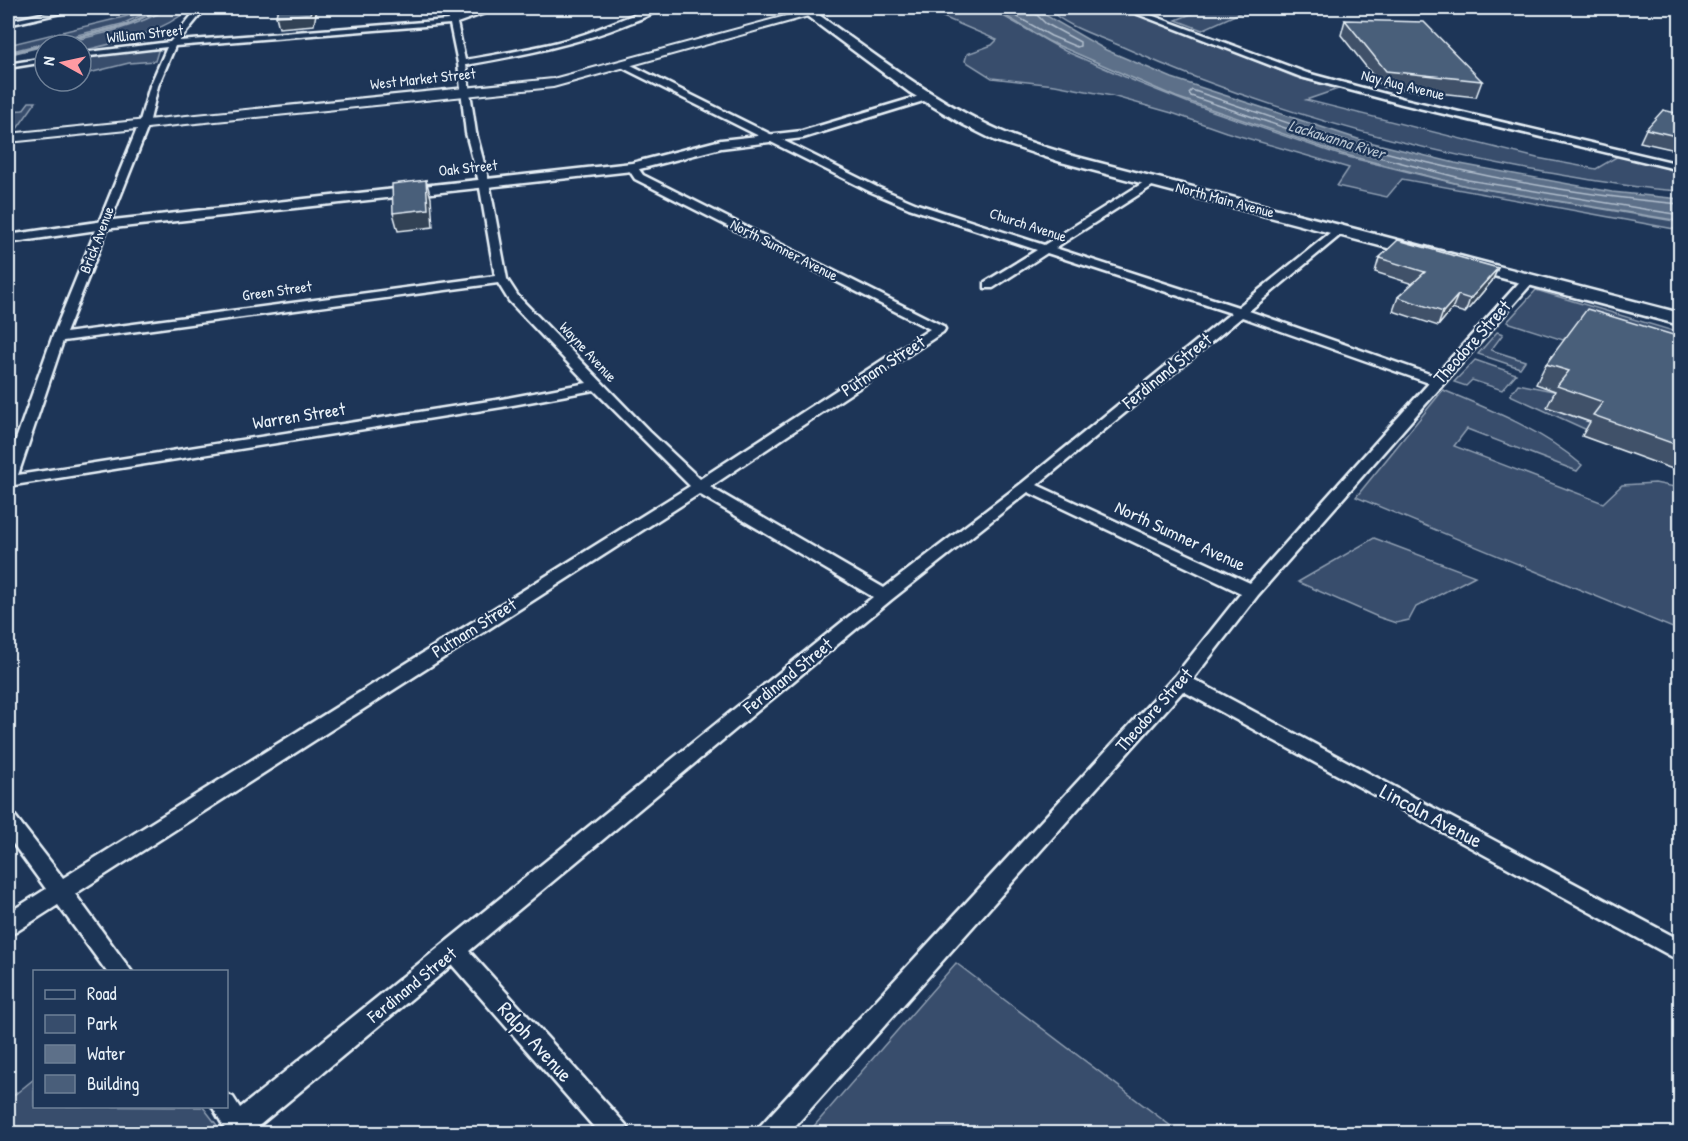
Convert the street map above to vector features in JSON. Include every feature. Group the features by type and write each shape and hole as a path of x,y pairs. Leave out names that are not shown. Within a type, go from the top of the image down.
{"main road":[{"path":"744,31 786,8"},
{"name":"West Market Street","path":"8,138 553,82 624,65 744,31 805,10"},
{"name":"North Main Avenue","path":"805,10 926,97 969,122 1000,136 1067,159 1680,319"}],"street":[{"path":"8,23 78,8"},
{"name":"Brick Avenue","path":"8,481 58,338 144,124 154,86 172,44 203,8"},
{"name":"Wayne Avenue","path":"450,8 462,63 471,133 484,182 501,279 513,298 596,385 699,487 885,596"},
{"name":"William Street","path":"93,54 172,44 452,22 496,8"},
{"path":"462,63 544,49 592,36 656,8"},
{"name":"West Market Street","path":"805,10 834,8"},
{"name":"Nay Aug Avenue","path":"1126,8 1304,75 1402,101 1680,167"},
{"path":"8,66 33,62"},
{"name":"Church Avenue","path":"624,65 873,189 913,206 1240,312 1436,381"},
{"name":"Oak Street","path":"8,238 104,225 632,167 721,144 803,134 926,97"},
{"name":"North Sumner Avenue","path":"632,167 639,177 939,329"},
{"path":"989,285 1153,181"},
{"name":"Ferdinand Street","path":"231,1116 454,951 885,596 1027,486 1340,230"},
{"name":"Green Street","path":"58,338 501,279"},
{"name":"Theodore Street","path":"770,1134 1181,681 1252,591 1436,381 1529,279"},
{"name":"Putnam Street","path":"8,925 699,487 939,329"},
{"name":"Warren Street","path":"8,481 502,404 596,385"},
{"name":"North Sumner Avenue","path":"1027,486 1252,591"},
{"name":"Lincoln Avenue","path":"1181,681 1680,951"},
{"path":"8,822 119,970"},
{"name":"Ralph Avenue","path":"454,951 617,1134"}],"green space":[{"path":"124,8 157,8 122,24 85,33 58,33 136,14"},
{"path":"168,8 191,8 153,31 93,48 93,36 127,27"},
{"path":"922,8 989,8 1065,51 1139,83 1189,103 1340,155 1466,186 1680,222 1680,230 1402,179 1387,197 1337,186 1349,168 1112,96 1055,85 992,78 965,61 967,54 992,45 997,40"},
{"path":"1047,8 1118,8 1195,36 1295,77 1338,89 1306,100 1537,158 1596,169 1618,156 1680,171 1680,191 1643,188 1479,160 1323,121 1172,68 1073,26"},
{"path":"1206,8 1244,11 1202,30 1176,20"},
{"path":"33,39 33,46 8,52 8,45"},
{"path":"159,48 155,61 129,63 93,72 93,57 101,54"},
{"path":"29,102 36,102 14,133 8,133 8,111 23,110"},
{"path":"1536,290 1680,333 1680,344 1566,337 1563,340 1507,322"},
{"path":"1497,332 1503,334 1491,350 1525,361 1520,368 1478,354"},
{"path":"1475,360 1516,374 1502,390 1472,380 1466,386 1454,382"},
{"path":"1518,384 1558,392 1547,407 1592,423 1587,430 1510,395"},
{"path":"1443,390 1498,413 1533,431 1582,465 1577,471 1467,429 1454,446 1603,503 1622,485 1655,483 1680,488 1680,631 1356,497"},
{"path":"1374,538 1475,576 1416,607 1409,620 1396,623 1298,582"},
{"path":"956,963 1180,1133 808,1133"},
{"path":"33,1080 33,1108 204,1108 223,1133 8,1133 8,1100"}],"water":[{"name":"Lackawanna River","path":"992,8 1036,8 1106,50 1172,78 1361,140 1455,163 1612,192 1680,199 1680,221 1467,186 1342,154 1176,97 1048,41"}],"building":[{"path":"278,8 312,8 310,14 276,16"},
{"path":"1345,20 1424,22 1482,81 1386,71"},
{"path":"1663,110 1680,114 1680,137 1646,129"},
{"path":"426,180 428,209 393,213 392,184"},
{"path":"1398,240 1498,268 1470,299 1458,295 1443,312 1398,297 1425,272 1379,258"},
{"path":"1587,309 1680,337 1680,446 1593,415 1603,402 1557,386 1569,371 1546,364"}],"waterway":[{"path":"93,34 127,25 162,8"},
{"path":"8,54 33,48"}]}
